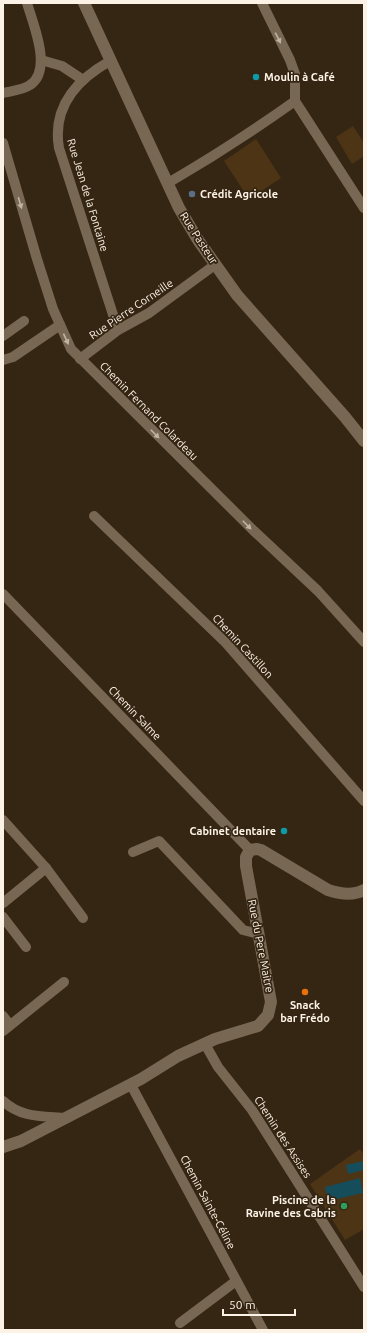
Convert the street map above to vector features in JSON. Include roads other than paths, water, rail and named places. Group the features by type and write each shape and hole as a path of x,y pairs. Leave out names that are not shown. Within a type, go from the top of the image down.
{"main road":[{"name":"Rue Pasteur","path":"84,3 110,62 168,183 198,240 237,294 345,417 364,441"},
{"path":"250,850 261,850 328,890 350,894 364,890"},
{"name":"Rue du Pere Maitre","path":"3,1147 21,1141 131,1085 178,1056 205,1044 258,1026 268,1015 271,1002 246,866 246,857 250,850"}],"street":[{"path":"3,94 29,86 37,79 41,60 27,3"},
{"path":"262,3 277,37 290,60 295,74 295,101 364,208"},
{"path":"41,60 62,66 83,80"},
{"name":"Rue Jean de la Fontaine","path":"110,62 91,72 83,80 62,110 58,122 57,136 59,148 118,330"},
{"path":"168,183 184,175 253,131 295,101"},
{"name":"Chemin Fernand Colardeau","path":"3,142 36,259 66,340 80,360 254,531 318,591 364,642"},
{"name":"Rue Pierre Corneille","path":"80,360 118,330 149,313 216,264"},
{"path":"3,336 24,321"},
{"path":"3,360 13,357 60,325"},
{"name":"Chemin Castillon","path":"94,516 226,642 364,801"},
{"name":"Chemin Salme","path":"3,594 250,850"},
{"path":"3,820 46,868 84,918"},
{"path":"134,852 159,841 243,930 259,934"},
{"path":"3,903 46,868"},
{"path":"3,917 26,947"},
{"path":"3,1016 7,1028 64,982"},
{"name":"Chemin des Assises","path":"205,1044 218,1067 252,1110 364,1287"},
{"name":"Chemin Sainte-Céline","path":"131,1085 263,1330"},
{"path":"3,1101 13,1110 34,1116 66,1118"},
{"path":"180,1323 236,1281"}],"water":[{"path":"364,1161 364,1170 348,1174 346,1165"},
{"path":"360,1178 363,1193 328,1201 325,1187"}],"place":[{"name":"Moulin à Café","path":"256,77"},
{"name":"Crédit Agricole","path":"192,194"},
{"name":"Cabinet dentaire","path":"284,831"},
{"name":"Snack bar Frédo","path":"305,992"},
{"name":"Piscine de la Ravine des Cabris","path":"344,1206"}]}
